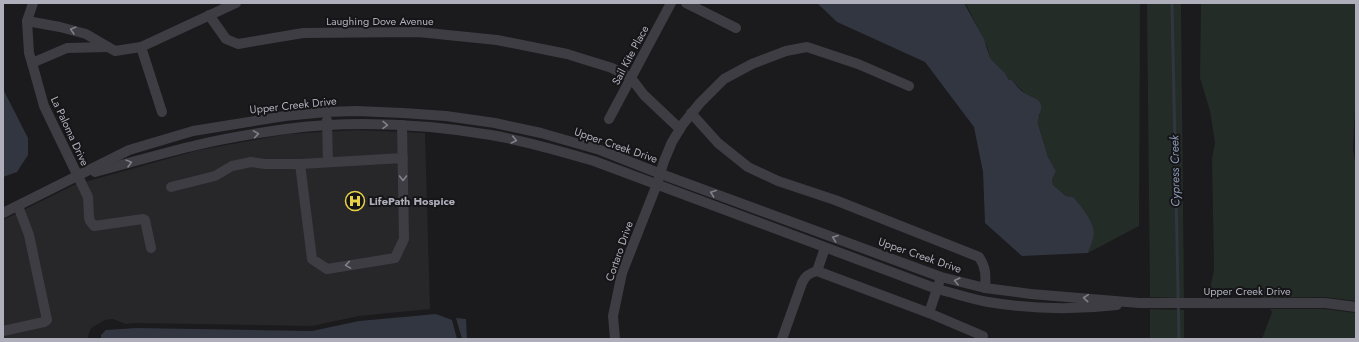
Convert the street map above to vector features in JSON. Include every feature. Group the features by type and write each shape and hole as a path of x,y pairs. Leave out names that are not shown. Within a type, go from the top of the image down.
{"street":[{"name":"La Paloma Drive","path":"33,3 27,21 29,52 44,106 88,197 90,221 94,226 143,219 145,220 151,248"},
{"path":"27,21 60,26 86,34 115,50 141,47 236,3"},
{"name":"Sail Kite Place","path":"609,119 671,3"},
{"path":"686,3 736,28"},
{"name":"Laughing Dove Avenue","path":"209,16 226,39 238,44 303,33 418,32 497,40 567,54 612,68 631,78"},
{"path":"32,63 67,48 108,46"},
{"path":"141,47 162,112"},
{"name":"Cortaro Drive","path":"615,339 613,316 622,273 661,174 664,161 672,142 680,129 700,103 724,79 752,64 786,50 807,47 858,64 909,86"},
{"path":"631,78 644,95 680,129"},
{"name":"Upper Creek Drive","path":"3,213 78,177 129,150 193,132 285,116 326,112 356,111 403,113 446,116 495,123 541,133 600,150 661,174 941,277 985,288 1031,294 1139,303 1324,303 1356,307"},
{"path":"326,112 328,162"},
{"path":"692,113 718,143 748,167 778,181 835,200 980,257 984,264 986,274 985,288"},
{"name":"Upper Creek Drive","path":"78,177 198,144 280,130 356,124 402,125 438,128 492,136 539,146 594,161 937,289 986,302 1033,308 1094,308 1139,303"},
{"path":"300,164 312,258 326,269 395,258 404,239 402,125"},
{"path":"171,187 215,176 232,166 251,162 265,164 300,164 403,158"},
{"path":"3,331 44,322 46,320 28,236 18,206"},
{"path":"817,270 825,248"},
{"path":"782,339 804,277 817,270 984,336"},
{"path":"928,313 941,277"}],"shaded area":[{"path":"817,3 964,3 984,39 990,58 1005,73 1009,80 1012,80 1018,88 1026,94 1037,99 1041,105 1038,124 1048,157 1056,171 1052,180 1053,185 1066,196 1073,197 1089,218 1094,232 1093,240 1088,253 1022,256 985,223 983,172 974,127 925,62 837,22"},
{"path":"964,3 1140,3 1139,226 1088,253 1094,232 1083,209 1073,197 1066,196 1053,185 1052,180 1056,171 1048,157 1038,124 1037,119 1040,115 1039,102 1033,97 1026,95 1012,80 1009,80 1005,73 990,58 987,46 967,6"},
{"path":"1147,3 1181,3 1184,298 1150,297"},
{"path":"1201,3 1356,3 1356,87 1353,149 1356,169 1356,301 1325,297 1262,298 1258,292 1210,289 1214,270 1212,158 1215,143 1210,111 1200,78"},
{"path":"3,89 28,138 28,155 17,172 3,177"},
{"path":"356,130 425,133 430,309 359,316 312,326 126,324 113,319 105,320 91,328 88,336 89,339 3,339 3,220 74,185 199,150 288,134"},
{"path":"1150,309 1184,310 1184,339 1150,339"},
{"path":"1270,309 1324,309 1356,313 1356,339 1262,339 1272,312"},
{"path":"436,314 452,320 457,339 101,339 101,335 106,330 136,328 312,331 359,321"},
{"path":"456,318 466,319 467,339 462,339"}],"waterway":[{"name":"Cypress Creek","path":"1172,3 1179,339"}],"place":[{"name":"LifePath Hospice","path":"355,201"}]}
